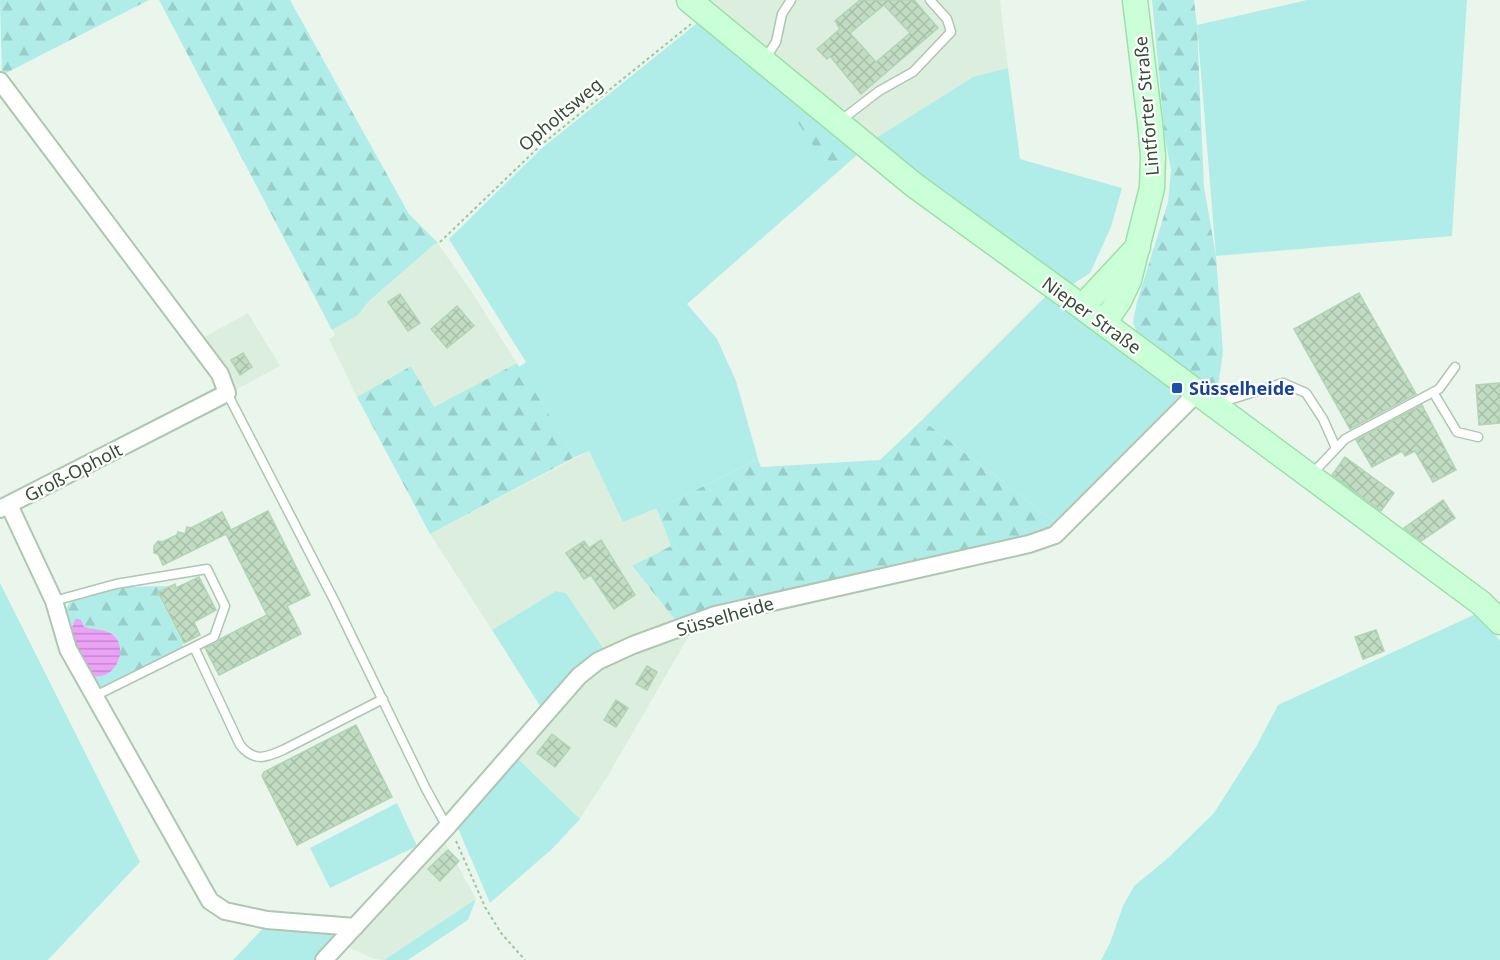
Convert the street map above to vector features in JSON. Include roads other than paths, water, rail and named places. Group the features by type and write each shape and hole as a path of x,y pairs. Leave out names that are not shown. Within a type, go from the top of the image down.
{"main road":[{"name":"Lintforter Straße","path":"1104,323 1129,280 1152,188 1153,156 1135,0"},
{"name":"Nieper Straße","path":"697,7 914,185 1481,603 1500,622"},
{"name":"Lintforter Straße","path":"1082,307 1138,247"}],"street":[{"path":"0,81 220,374 227,393"},
{"name":"Groß-Opholt","path":"227,393 5,507 54,601 68,649 210,901 225,911 267,920 355,927"},
{"name":"Süsselheide","path":"324,960 447,827 579,676 598,661 633,645 716,615 1029,544 1054,535 1205,399"}],"lane":[{"path":"764,62 776,42 782,14 791,0"},
{"path":"837,123 879,91 913,72 951,32 946,19 930,0"},
{"path":"1309,477 1345,439 1438,389 1455,367"},
{"path":"1205,399 1235,396 1283,383 1306,393 1323,419 1336,448"},
{"path":"1433,392 1457,432 1478,437"},
{"path":"227,393 334,600 426,789 447,827"},
{"path":"54,601 116,584 207,569 225,606 214,637 95,696"},
{"path":"194,647 240,745 248,754 256,757 267,757 283,750 383,699"}],"place":[{"name":"Süsselheide","path":"1177,388"}]}
